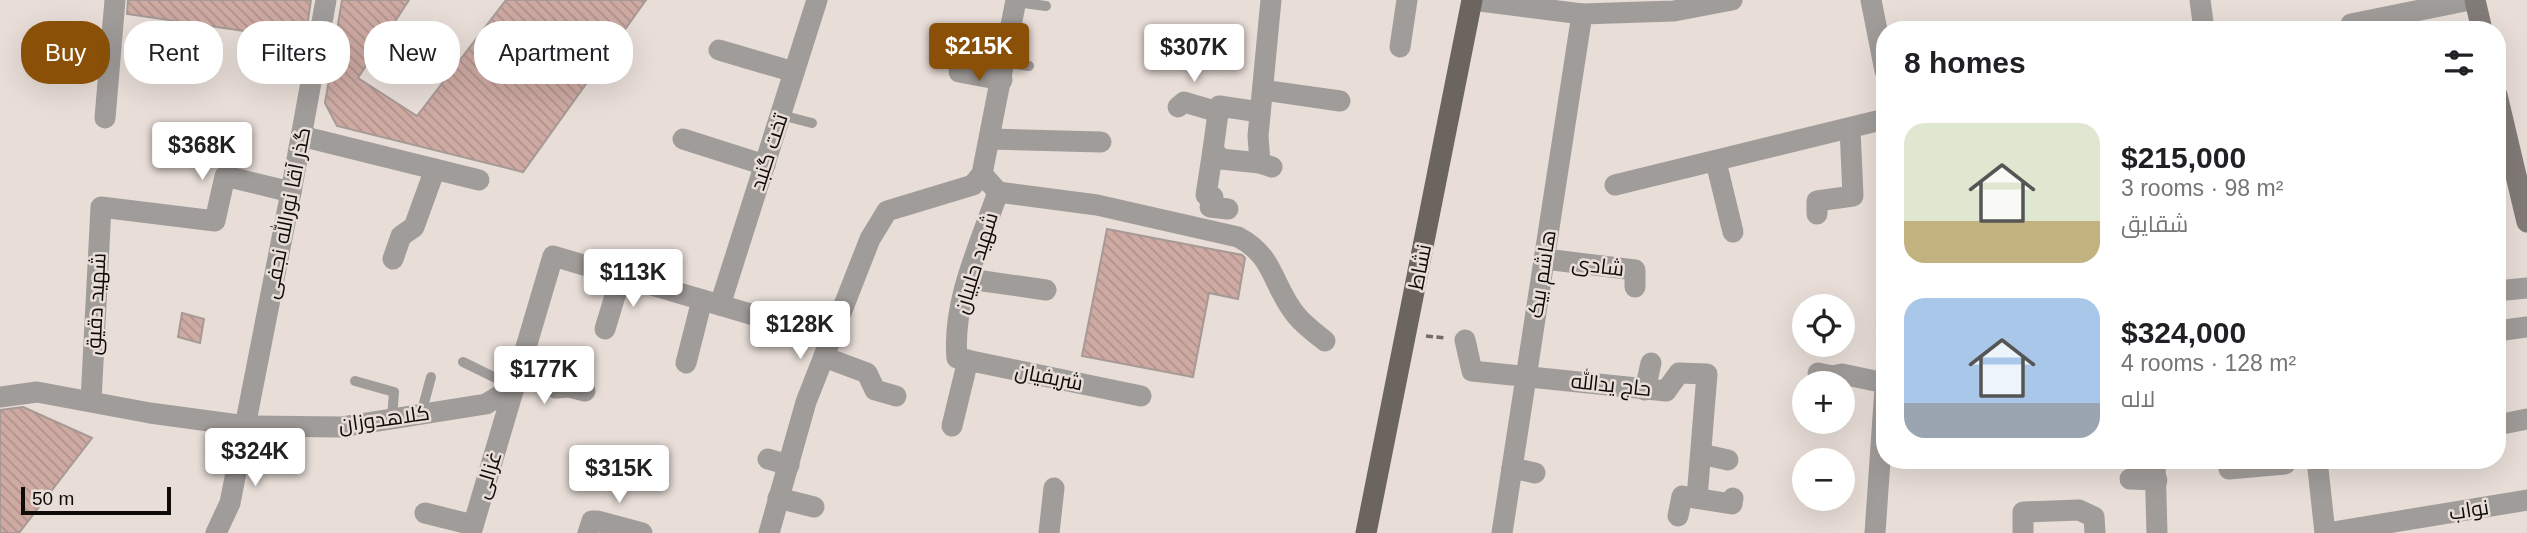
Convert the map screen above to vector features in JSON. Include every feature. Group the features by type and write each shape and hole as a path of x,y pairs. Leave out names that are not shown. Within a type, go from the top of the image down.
{"main road":[{"name":"نشاط","path":"1366,533 1472,0"}],"street":[{"path":"105,118 115,0"},
{"name":"گذر آقا نورالله نجفی","path":"216,533 230,503 246,426 326,0"},
{"name":"تخت گنبد","path":"686,363 765,165 817,0"},
{"path":"1207,153 1221,159 1266,165 1258,136 1271,0"},
{"path":"1400,47 1407,0"},
{"path":"1472,0 1582,14 1613,7 1674,11 1732,0"},
{"path":"1871,0 1876,24"},
{"path":"2200,0 2203,21"},
{"path":"2398,21 2472,0 2479,21"},
{"path":"769,533 806,402 870,239 887,211 974,186 982,174 1016,1"},
{"name":"هاشم بیک","path":"1502,533 1582,14"},
{"path":"719,50 794,72"},
{"path":"959,72 1003,71"},
{"path":"1263,90 1340,101"},
{"path":"1178,107 1184,102 1218,113"},
{"path":"1228,209 1210,208 1213,197 1206,195 1207,153 1220,106 1261,112"},
{"path":"1615,185 1876,121"},
{"path":"1817,214 1817,201 1853,196 1850,128"},
{"path":"2506,133 2527,222"},
{"path":"301,136 479,180"},
{"path":"683,139 765,165"},
{"path":"990,139 1101,142"},
{"path":"1717,162 1733,232"},
{"path":"393,259 401,236 414,227 435,169"},
{"name":"شهید حلبیان","path":"952,426 963,359 956,342 958,320 998,192 982,174"},
{"name":"شهید دقیق","path":"91,401 101,207 215,220 225,176 291,192"},
{"path":"998,192 1097,205 1238,237 1254,245 1265,259 1276,284 1296,316 1325,341"},
{"name":"غزالی","path":"472,529 554,256 621,276"},
{"name":"شادی","path":"1545,259 1635,270 1635,287"},
{"path":"605,329 621,276 711,302 828,347 867,373 875,390 896,396"},
{"path":"969,279 1046,290"},
{"path":"2506,290 2527,288"},
{"path":"2506,330 2527,327"},
{"name":"حاج یدالله","path":"1465,340 1472,371 1666,391 1679,373 1707,374 1697,498"},
{"name":"شریفیان","path":"963,359 1141,396"},
{"path":"1645,390 1651,363"},
{"path":"1855,377 1876,383"},
{"path":"517,380 585,391"},
{"name":"کلاهدوزان","path":"0,397 37,392 150,413 246,426 341,427 486,404 517,380"},
{"path":"2506,423 2527,419"},
{"path":"1701,454 1728,460"},
{"path":"768,459 789,466"},
{"path":"1512,468 1535,473"},
{"path":"1875,533 1879,469"},
{"path":"2130,479 2156,470 2157,533"},
{"path":"2318,470 2326,533"},
{"path":"1049,533 1054,488"},
{"path":"1678,516 1682,496 1732,504 1733,498"},
{"path":"778,498 814,507"},
{"name":"نواب","path":"2326,533 2527,500"},
{"path":"2023,533 2023,512 2079,510 2094,517 2095,533"},
{"path":"425,513 472,529"},
{"path":"587,533 592,521 597,521 642,533"}],"lane":[{"path":"1016,1 1046,6"},
{"path":"1003,71 1029,66"},
{"path":"781,115 812,122"},
{"path":"463,362 517,380"},
{"path":"421,414 431,377"},
{"path":"355,381 394,391 391,419"}],"path":[{"path":"1406,333 1465,340"}],"building":[{"path":"128,0 311,0 308,21 237,21 237,30 223,28 223,21 175,21 127,14"},
{"path":"342,0 409,0 395,21 364,21 364,69 358,78 417,116 442,84 460,84 460,60 474,42 474,84 586,84 523,172 337,126 325,103 328,84 350,84 350,21 339,21"},
{"path":"506,0 646,0 631,21 490,21"},
{"path":"1107,229 1242,255 1245,258 1238,299 1209,293 1193,377 1082,356"},
{"path":"182,313 204,319 200,343 178,337"},
{"path":"23,407 92,438 19,533 0,533 0,410"}]}
